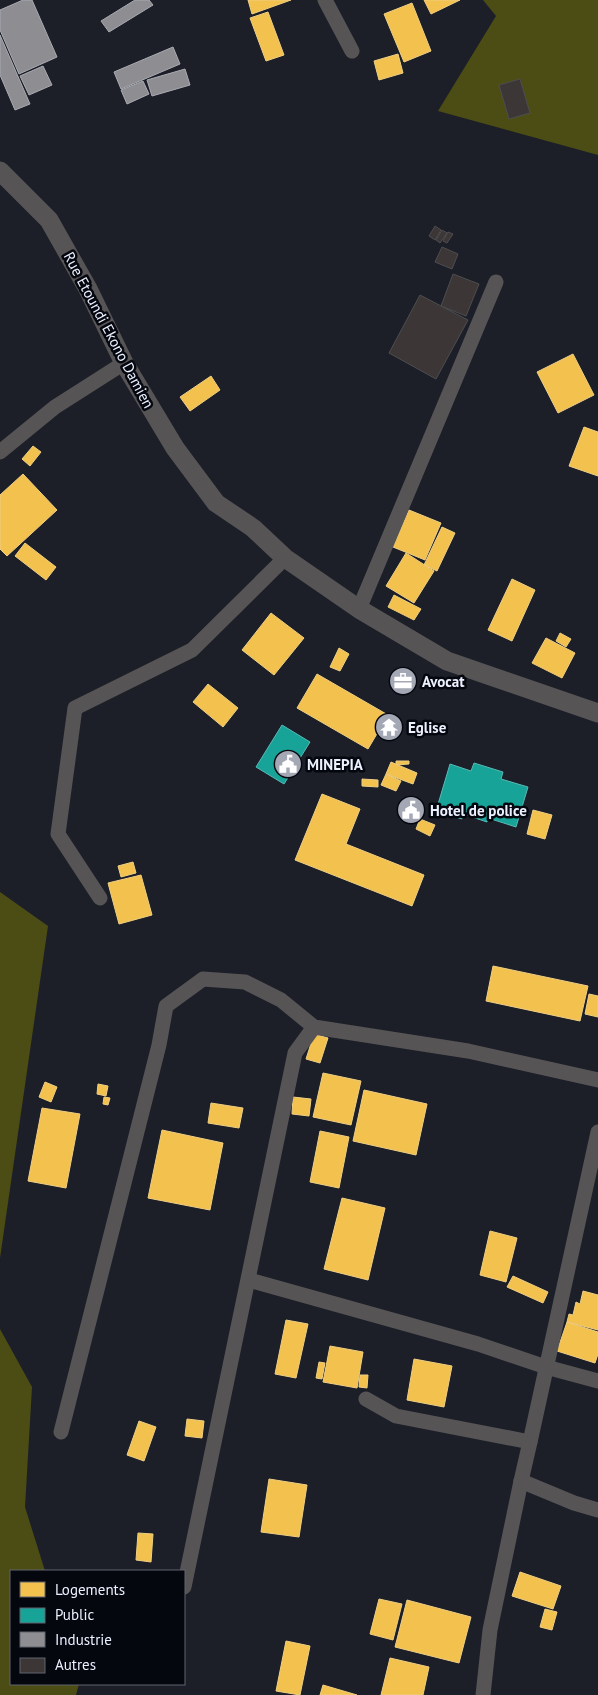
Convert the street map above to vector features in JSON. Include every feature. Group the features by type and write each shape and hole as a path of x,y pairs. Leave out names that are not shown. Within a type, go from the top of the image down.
{"street":[{"path":"325,0 352,51"},
{"name":"Rue Etoundi Ekono Damien","path":"0,170 49,220 88,290 124,363 175,448 216,503 253,528 285,558 359,609 447,661 598,713"},
{"path":"359,609 496,282"},
{"path":"0,452 55,407 124,363"},
{"path":"100,898 58,834 75,708 192,650 285,558"},
{"path":"61,1432 159,1045 166,1006 203,978 245,982 281,1000 314,1027 468,1051 598,1080"},
{"path":"185,1582 295,1053 314,1027"},
{"path":"484,1695 490,1630 520,1481 598,1132"},
{"path":"249,1280 478,1344 546,1367 598,1381"},
{"path":"366,1399 396,1416 530,1442"},
{"path":"520,1481 574,1503 598,1510"}],"shaded area":[{"path":"483,0 598,0 598,155 438,111 496,16"},
{"path":"0,892 48,926 0,1258"},
{"path":"0,1329 32,1387 25,1507 45,1570 10,1570 10,1685 79,1685 76,1695 0,1695"}],"building: Logements":[{"path":"248,0 291,0 252,14"},
{"path":"424,0 460,0 431,14"},
{"path":"412,3 431,51 404,62 384,14"},
{"path":"268,12 284,55 266,61 250,18"},
{"path":"398,54 403,73 379,80 374,61"},
{"path":"573,354 594,395 558,413 537,372"},
{"path":"211,376 220,390 190,411 180,397"},
{"path":"584,427 598,432 598,476 569,466"},
{"path":"33,446 41,452 30,466 22,459"},
{"path":"23,474 57,510 7,556 0,549 0,495"},
{"path":"409,510 441,523 425,560 393,547"},
{"path":"442,527 455,533 437,571 424,565"},
{"path":"25,543 56,567 46,580 15,556"},
{"path":"406,553 434,571 414,603 386,586"},
{"path":"512,579 535,590 512,641 488,630"},
{"path":"394,595 421,609 414,620 388,607"},
{"path":"271,613 304,638 274,675 242,650"},
{"path":"560,633 571,639 566,647 556,641"},
{"path":"546,638 575,653 562,678 532,663"},
{"path":"339,648 349,654 340,671 330,667"},
{"path":"317,674 388,715 368,749 297,708"},
{"path":"208,684 238,708 223,727 193,702"},
{"path":"396,761 409,761 409,764 396,765"},
{"path":"391,762 417,773 413,784 386,774"},
{"path":"386,774 401,781 396,791 381,785"},
{"path":"362,779 378,780 378,787 362,786"},
{"path":"322,794 360,809 346,844 424,875 412,906 295,860"},
{"path":"533,810 552,815 545,839 527,834"},
{"path":"420,819 435,825 430,836 416,829"},
{"path":"133,862 136,873 121,877 118,866"},
{"path":"141,875 152,915 119,924 108,883"},
{"path":"493,966 588,986 580,1021 486,1001"},
{"path":"589,994 598,996 598,1017 585,1014"},
{"path":"314,1034 328,1038 320,1063 306,1059"},
{"path":"323,1073 361,1081 351,1125 313,1117"},
{"path":"45,1082 57,1087 51,1102 39,1097"},
{"path":"98,1084 108,1086 106,1096 97,1094"},
{"path":"364,1090 427,1104 416,1155 353,1141"},
{"path":"104,1097 110,1098 108,1105 103,1104"},
{"path":"293,1097 311,1099 309,1116 292,1114"},
{"path":"211,1103 243,1108 239,1128 208,1123"},
{"path":"42,1108 80,1114 66,1188 28,1181"},
{"path":"162,1130 223,1143 210,1210 148,1198"},
{"path":"320,1131 349,1137 339,1188 310,1182"},
{"path":"342,1198 385,1208 368,1280 324,1269"},
{"path":"490,1231 517,1238 506,1282 480,1275"},
{"path":"513,1276 548,1292 543,1303 507,1287"},
{"path":"583,1291 598,1295 598,1330 567,1322 569,1314 573,1315 576,1302 580,1304"},
{"path":"286,1320 308,1324 296,1378 275,1374"},
{"path":"567,1322 598,1332 598,1354 595,1363 557,1351"},
{"path":"330,1346 363,1352 357,1388 323,1382"},
{"path":"414,1359 452,1366 444,1407 407,1400"},
{"path":"319,1362 325,1363 322,1379 316,1378"},
{"path":"360,1375 368,1375 367,1388 359,1387"},
{"path":"187,1419 204,1421 202,1438 185,1436"},
{"path":"139,1421 156,1427 144,1461 127,1455"},
{"path":"269,1479 307,1485 299,1537 261,1532"},
{"path":"138,1533 153,1534 151,1562 136,1560"},
{"path":"520,1572 561,1586 553,1609 512,1596"},
{"path":"379,1599 402,1604 393,1640 370,1634"},
{"path":"407,1600 471,1617 459,1663 395,1647"},
{"path":"545,1609 557,1612 552,1630 540,1627"},
{"path":"286,1641 310,1646 300,1695 276,1691"},
{"path":"390,1658 429,1667 423,1695 381,1695"},
{"path":"323,1685 357,1695 320,1695"}],"building: Public":[{"path":"282,725 310,742 284,784 256,767"},
{"path":"474,763 503,772 501,779 528,787 516,827 488,818 487,822 463,814 462,819 436,811 450,764 471,771"}],"building: Industrie":[{"path":"23,0 32,0 57,57 19,74 0,30 0,10"},
{"path":"135,0 149,0 153,5 109,32 101,21"},
{"path":"0,35 30,104 15,110 0,75"},
{"path":"173,47 180,64 121,89 114,72"},
{"path":"43,66 52,85 29,95 20,76"},
{"path":"185,69 190,85 152,96 147,80"},
{"path":"143,81 149,94 127,104 121,90"}],"building: Autres":[{"path":"520,79 530,113 509,119 499,85"},
{"path":"435,226 441,230 435,240 429,236"},
{"path":"442,230 447,233 440,243 436,240"},
{"path":"448,232 453,234 447,243 443,241"},
{"path":"442,247 458,254 452,269 435,262"},
{"path":"453,274 479,284 466,316 441,306"},
{"path":"420,295 468,320 436,379 389,353"}],"place":[{"name":"Avocat","path":"403,681"},
{"name":"Eglise","path":"389,727"},
{"name":"MINEPIA","path":"288,764"},
{"name":"Hotel de police","path":"411,810"}]}
